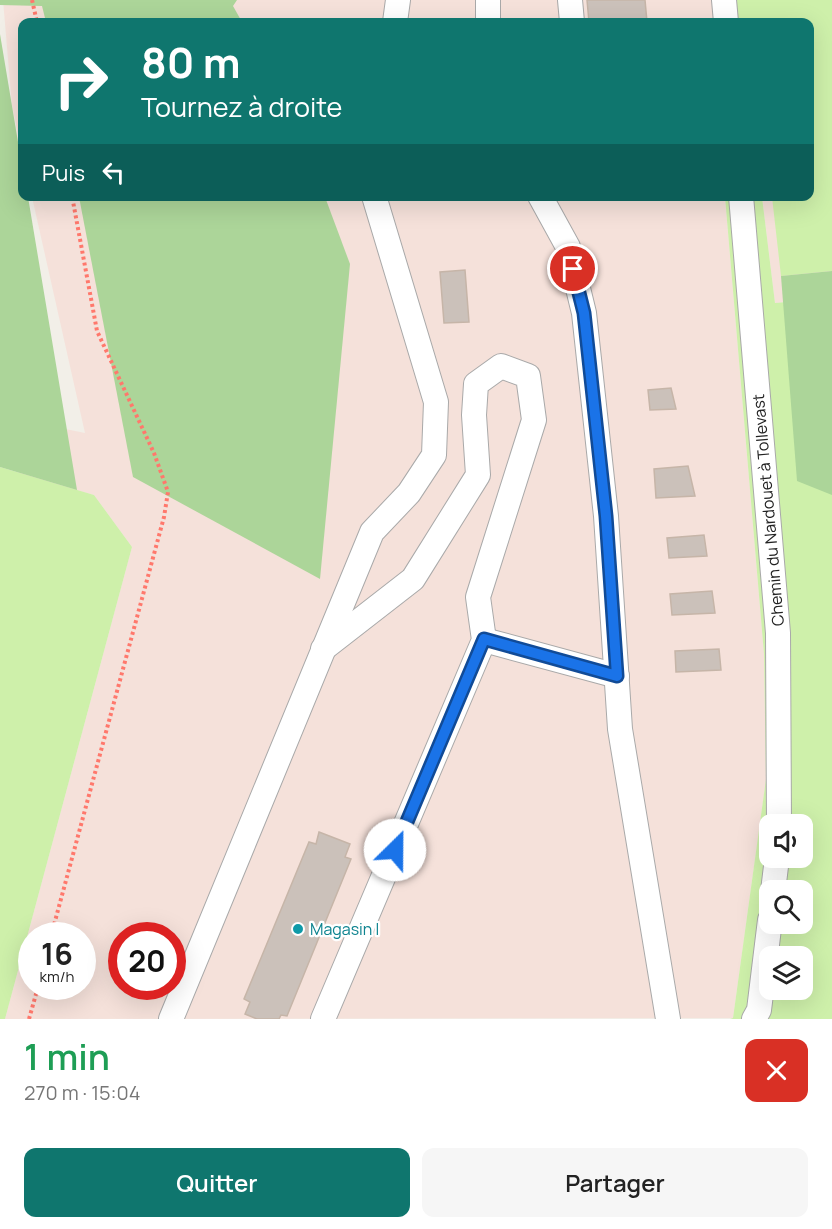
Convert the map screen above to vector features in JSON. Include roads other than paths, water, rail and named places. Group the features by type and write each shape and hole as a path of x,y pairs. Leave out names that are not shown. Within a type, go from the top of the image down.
{"street":[{"path":"396,18 398,0"},
{"path":"488,0 488,18"},
{"path":"570,0 572,18"},
{"path":"724,0 726,18"},
{"path":"171,1019 372,532 409,493 434,455 436,402 376,201"},
{"path":"543,201 568,247 584,313 606,516 620,729 668,1019"},
{"name":"Chemin du Nardouet à Tollevast","path":"741,201 778,633 779,814"},
{"path":"323,649 413,579 478,475 474,415 476,384 501,366 528,376 534,420 478,597 484,639 323,1019"},
{"path":"484,639 617,676"},
{"path":"754,1019 759,1010 768,934"}],"place":[{"name":"Magasin I","path":"298,929"}]}
